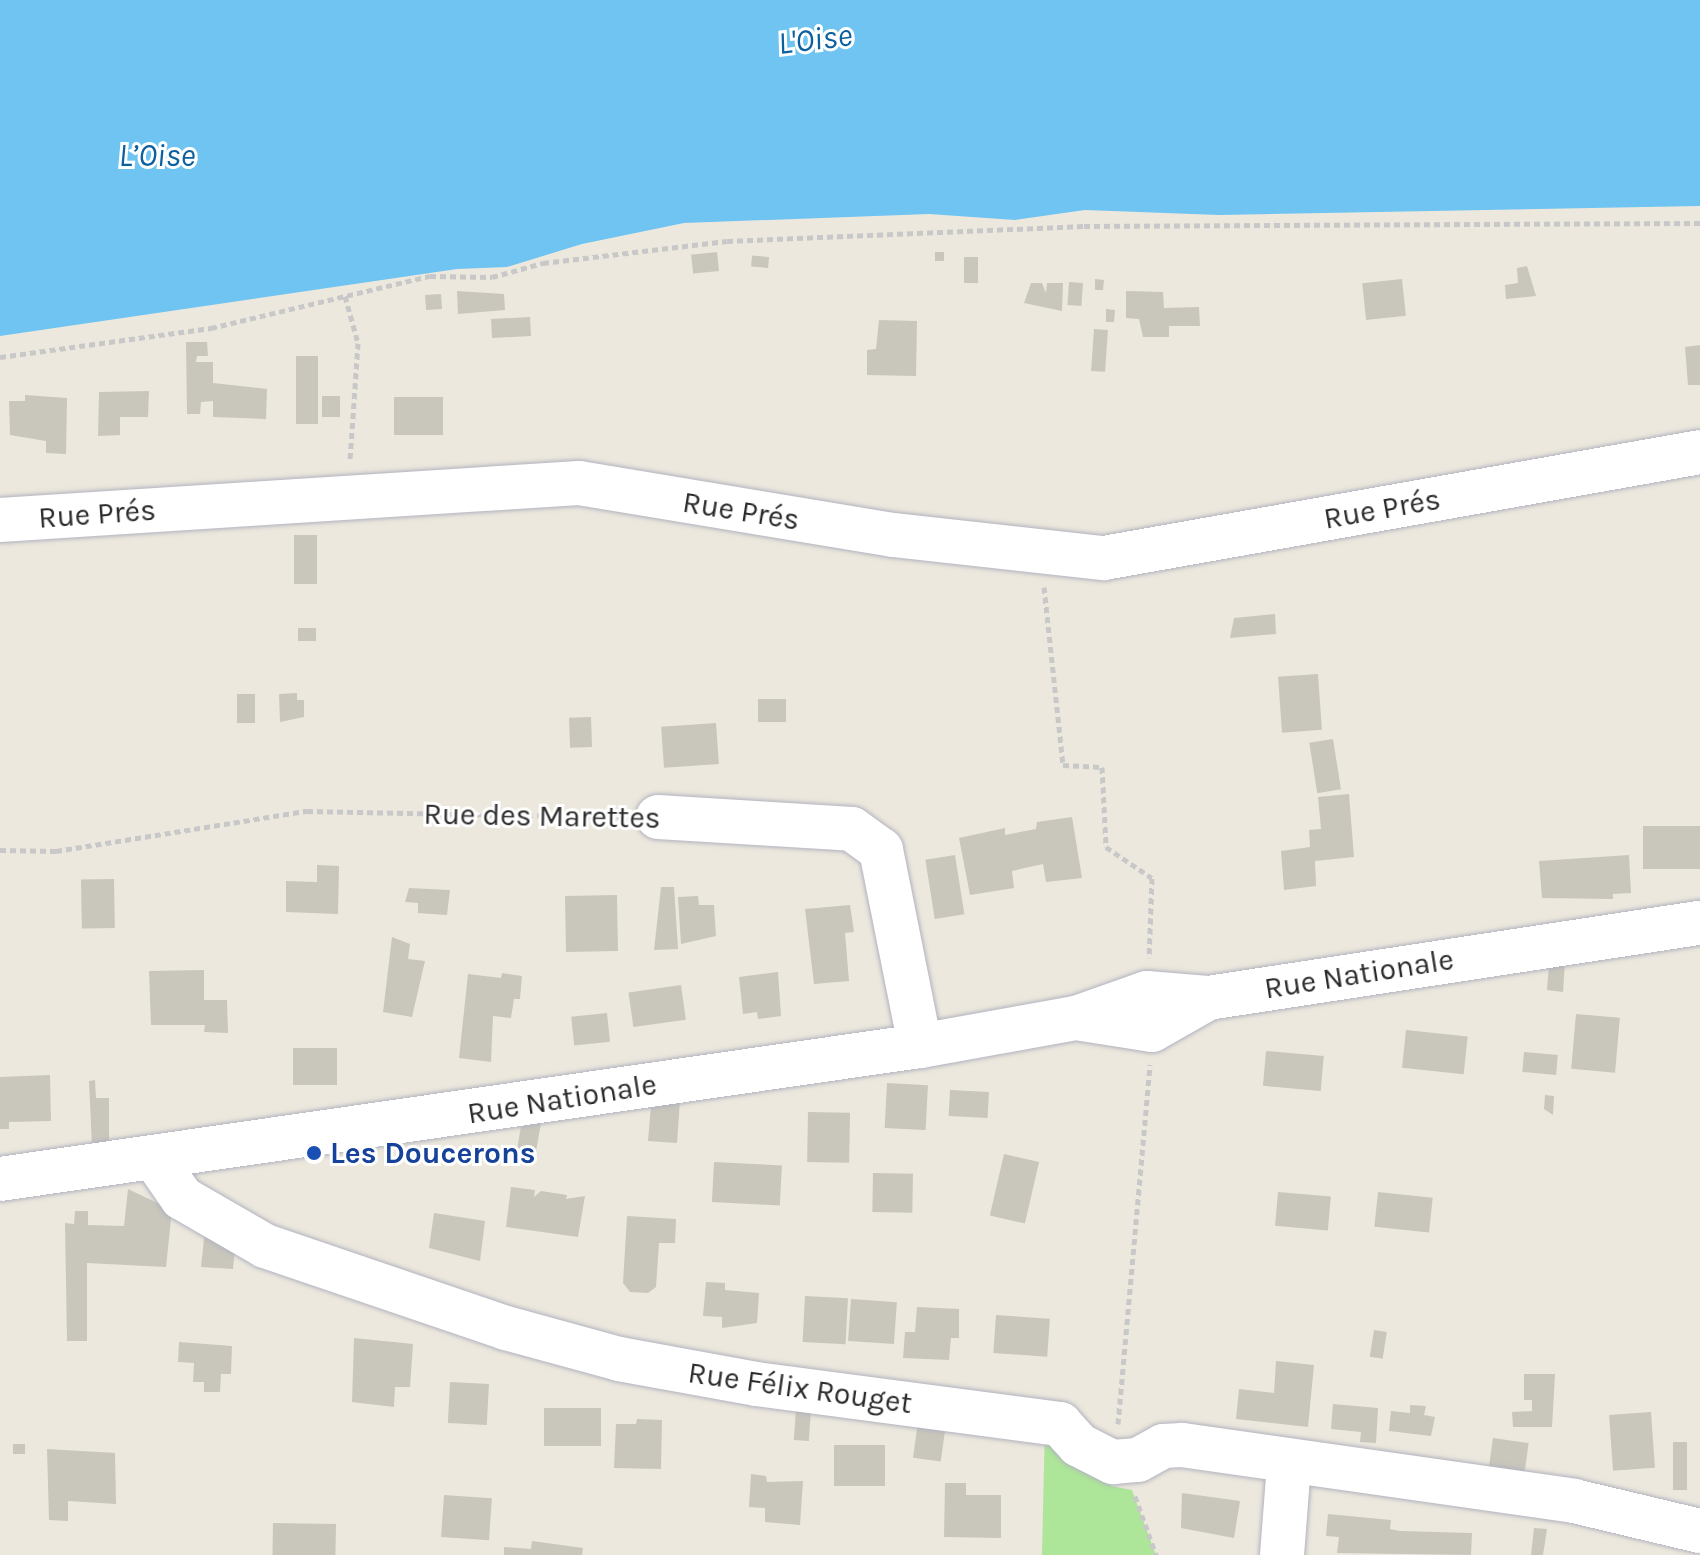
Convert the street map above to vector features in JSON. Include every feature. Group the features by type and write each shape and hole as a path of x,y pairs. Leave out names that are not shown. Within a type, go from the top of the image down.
{"street":[{"name":"Rue Prés","path":"0,520 579,483 894,535 1104,558 1700,452"},
{"name":"Rue des Marettes","path":"658,817 852,829 881,850 920,1046"},
{"name":"Rue Nationale","path":"0,1179 920,1046 1076,1018 1152,1030 1208,998 1700,923"},
{"name":"Rue Félix Rouget","path":"155,1159 182,1198 265,1246 506,1328 619,1359 756,1384 1060,1424 1079,1445 1113,1462"},
{"path":"1113,1462 1138,1460 1163,1446 1182,1445 1289,1463 1574,1501 1700,1531"},
{"path":"1282,1555 1289,1463"}],"path":[{"path":"0,357 211,328 430,276 492,277 543,263 727,241 1084,226 1700,223"},
{"path":"345,296 358,343 348,496"},
{"path":"1040,551 1063,765 1102,767 1106,847 1152,878"},
{"name":"Rue des Marettes","path":"0,850 56,851 307,811 658,817"},
{"path":"1122,1400 1149,1085"},
{"path":"1113,1462 1111,1486 1132,1490 1156,1555"}],"green space":[{"path":"1045,1422 1113,1462 1111,1486 1132,1490 1156,1555 1042,1555"}],"water":[{"name":"L’Oise","path":"0,0 1700,0 1700,206 1219,215 1085,210 1015,220 929,214 684,223 582,244 507,267 457,269 0,336"}],"building":[{"path":"717,252 719,271 693,274 691,255"},
{"path":"935,252 944,252 944,261 935,261"},
{"path":"752,256 769,257 768,268 751,266"},
{"path":"964,257 978,257 978,283 964,283"},
{"path":"1527,266 1536,296 1506,299 1505,285 1518,283 1517,268"},
{"path":"1095,279 1104,280 1103,290 1095,290"},
{"path":"1402,279 1406,316 1366,320 1362,283"},
{"path":"1069,282 1083,283 1081,306 1067,305"},
{"path":"1031,283 1042,283 1046,293 1047,283 1063,283 1062,311 1024,303"},
{"path":"457,291 504,294 505,310 458,314"},
{"path":"1126,291 1163,292 1164,308 1199,307 1200,326 1169,326 1169,337 1143,337 1139,319 1126,318"},
{"path":"441,294 442,309 426,310 425,295"},
{"path":"1106,309 1115,310 1114,322 1106,322"},
{"path":"530,317 531,336 492,338 491,319"},
{"path":"879,320 917,321 916,376 867,375 867,350 876,349"},
{"path":"1094,329 1108,330 1105,372 1091,371"},
{"path":"186,342 207,342 208,356 197,356 196,362 213,362 213,383 267,389 266,419 213,417 213,401 201,402 200,414 187,414"},
{"path":"1700,345 1700,385 1688,385 1685,347"},
{"path":"296,356 318,356 318,424 296,424"},
{"path":"149,391 148,417 120,417 120,435 98,436 99,392"},
{"path":"25,395 67,398 66,454 46,453 46,441 10,435 9,401 25,401"},
{"path":"322,396 340,396 340,417 322,417"},
{"path":"394,397 443,397 443,435 394,435"},
{"path":"294,535 317,535 317,584 294,584"},
{"path":"1275,614 1276,634 1230,638 1234,618"},
{"path":"298,628 316,628 316,641 298,641"},
{"path":"1318,674 1322,730 1282,733 1278,677"},
{"path":"297,693 297,700 304,700 304,717 280,722 279,694"},
{"path":"237,694 255,694 255,723 237,723"},
{"path":"758,699 786,699 786,722 758,722"},
{"path":"591,717 592,747 570,748 569,718"},
{"path":"716,723 719,764 664,768 661,727"},
{"path":"1333,739 1341,789 1317,793 1309,743"},
{"path":"1349,794 1354,857 1315,861 1316,886 1284,890 1281,851 1310,847 1309,830 1321,829 1318,797"},
{"path":"1072,817 1082,878 1046,882 1043,864 1012,871 1014,888 970,895 959,838 1005,828 1005,835 1036,829 1037,822"},
{"path":"1643,826 1700,826 1700,869 1643,869"},
{"path":"955,855 964,914 935,919 925,860"},
{"path":"1629,855 1631,893 1613,894 1613,899 1542,898 1539,861"},
{"path":"317,865 339,866 338,914 286,912 286,881 317,882"},
{"path":"114,879 115,928 82,929 81,880"},
{"path":"661,887 674,887 678,949 654,950"},
{"path":"409,888 450,890 447,915 418,913 418,903 405,902"},
{"path":"617,895 618,951 566,952 565,896"},
{"path":"698,896 699,905 714,905 716,936 681,944 678,897"},
{"path":"850,905 854,932 845,933 849,981 814,984 805,909"},
{"path":"392,937 410,944 408,959 425,961 412,1017 383,1012"},
{"path":"1565,962 1563,992 1547,990 1549,964"},
{"path":"204,970 204,1000 227,1000 228,1033 204,1032 205,1025 151,1025 149,971"},
{"path":"778,972 781,1016 758,1019 757,1012 743,1014 739,977"},
{"path":"502,973 522,976 520,999 514,999 511,1018 493,1016 491,1062 459,1058 468,974 501,978"},
{"path":"681,985 686,1020 633,1027 629,992"},
{"path":"607,1013 610,1042 574,1046 571,1017"},
{"path":"1576,1014 1620,1018 1615,1073 1571,1069"},
{"path":"1406,1030 1468,1036 1464,1074 1402,1068"},
{"path":"293,1048 337,1048 337,1085 293,1085"},
{"path":"1266,1051 1324,1056 1321,1091 1263,1086"},
{"path":"1524,1052 1558,1055 1556,1075 1522,1072"},
{"path":"50,1075 51,1121 9,1122 9,1129 0,1129 0,1077"},
{"path":"95,1080 96,1098 109,1098 109,1146 92,1147 89,1081"},
{"path":"887,1083 928,1085 926,1130 885,1128"},
{"path":"950,1090 989,1092 988,1118 949,1116"},
{"path":"1545,1095 1554,1096 1553,1115 1544,1109"},
{"path":"680,1100 677,1143 648,1141 651,1105"},
{"path":"808,1112 850,1113 849,1163 807,1162"},
{"path":"541,1123 535,1157 516,1156 521,1126"},
{"path":"1004,1154 1039,1162 1025,1223 990,1215"},
{"path":"714,1162 782,1166 780,1206 712,1202"},
{"path":"873,1173 913,1174 912,1213 872,1212"},
{"path":"511,1187 535,1190 534,1197 541,1191 567,1195 566,1199 585,1196 578,1237 506,1227"},
{"path":"128,1189 172,1210 166,1267 87,1263 87,1341 67,1341 65,1223 74,1224 75,1211 88,1211 88,1225 124,1226"},
{"path":"1278,1192 1331,1197 1328,1230 1275,1226"},
{"path":"1378,1192 1433,1198 1429,1233 1374,1227"},
{"path":"434,1213 485,1221 480,1261 429,1248"},
{"path":"627,1216 676,1219 675,1243 659,1243 656,1287 648,1293 630,1292 623,1283"},
{"path":"205,1229 235,1247 233,1269 201,1267"},
{"path":"706,1282 725,1283 725,1290 759,1293 757,1323 722,1328 722,1317 703,1316"},
{"path":"805,1296 848,1298 846,1344 803,1342"},
{"path":"851,1299 897,1302 894,1344 848,1341"},
{"path":"917,1307 959,1309 959,1338 951,1338 949,1360 903,1358 905,1332 915,1332"},
{"path":"996,1315 1050,1319 1047,1357 993,1353"},
{"path":"1374,1330 1387,1332 1383,1359 1370,1357"},
{"path":"354,1338 413,1344 410,1387 395,1387 394,1407 352,1402"},
{"path":"179,1342 232,1346 231,1374 221,1374 220,1392 204,1392 204,1382 193,1382 194,1363 178,1362"},
{"path":"1276,1361 1314,1365 1308,1427 1236,1419 1239,1389 1274,1393"},
{"path":"1524,1374 1555,1374 1552,1427 1513,1427 1512,1412 1532,1411 1532,1400 1524,1400"},
{"path":"450,1382 489,1384 487,1425 448,1423"},
{"path":"1333,1404 1378,1408 1376,1443 1360,1442 1361,1432 1331,1429"},
{"path":"1410,1405 1426,1406 1424,1415 1435,1417 1431,1436 1389,1431 1391,1411 1410,1413"},
{"path":"544,1408 601,1408 601,1446 544,1446"},
{"path":"796,1409 811,1410 809,1441 794,1440"},
{"path":"1651,1412 1655,1468 1613,1471 1609,1415"},
{"path":"637,1419 662,1420 661,1469 614,1468 616,1424 636,1424"},
{"path":"918,1422 946,1426 941,1462 913,1458"},
{"path":"1493,1438 1529,1443 1524,1473 1489,1468"},
{"path":"1673,1442 1687,1442 1687,1490 1673,1490"},
{"path":"13,1444 25,1444 25,1454 13,1454"},
{"path":"834,1445 885,1445 885,1486 834,1486"},
{"path":"47,1449 115,1453 116,1504 68,1501 68,1521 49,1520"},
{"path":"751,1474 766,1476 767,1482 803,1481 800,1525 765,1522 765,1508 749,1507"},
{"path":"945,1483 966,1483 966,1495 1001,1495 1001,1538 944,1537"},
{"path":"1182,1493 1240,1501 1234,1538 1181,1528"},
{"path":"444,1495 492,1498 489,1540 441,1537"},
{"path":"1328,1514 1391,1520 1390,1529 1400,1531 1472,1533 1471,1555 1337,1553 1339,1537 1326,1536"},
{"path":"273,1523 336,1524 335,1555 272,1555"},
{"path":"1534,1528 1547,1529 1543,1555 1531,1555"},
{"path":"532,1541 583,1548 582,1555 504,1555 504,1547 531,1549"}],"place":[{"name":"Les Doucerons","path":"314,1153"}],"water label":[{"name":"L'Oise","path":"815,40"}]}
